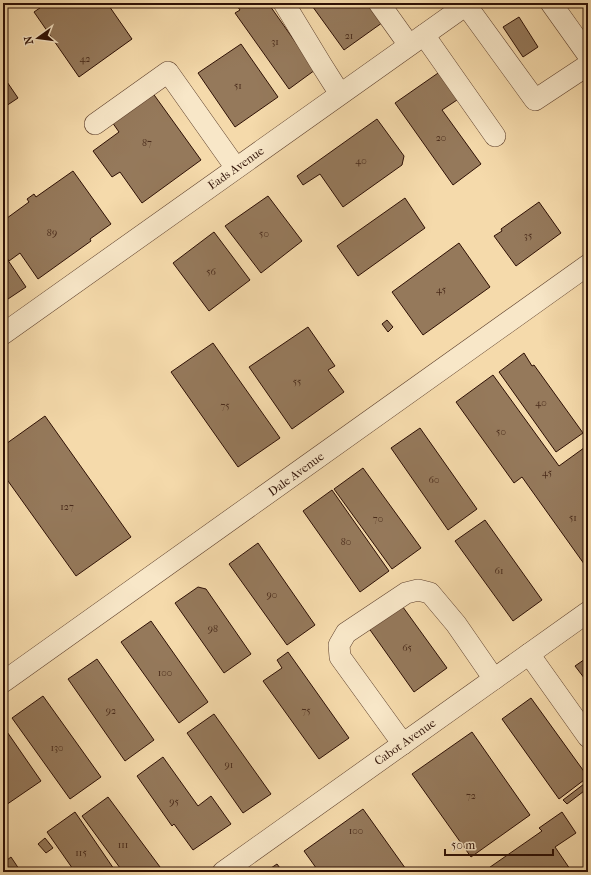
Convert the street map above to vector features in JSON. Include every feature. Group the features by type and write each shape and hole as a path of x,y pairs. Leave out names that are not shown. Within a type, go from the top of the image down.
{"street":[{"path":"284,3 320,64 340,94"},
{"path":"379,3 416,40 495,136"},
{"path":"551,3 588,55"},
{"path":"468,4 535,100 588,65"},
{"name":"Eads Avenue","path":"3,334 468,4"},
{"path":"95,124 168,72 236,168"},
{"name":"Dale Avenue","path":"3,682 588,265"},
{"path":"402,744 340,657 339,645 346,633 406,593 418,590 430,593 456,624 494,678"},
{"name":"Cabot Avenue","path":"223,872 588,612"},
{"path":"529,654 588,737"}],"building":[{"path":"47,3 107,3 132,39 79,77 34,12"},
{"path":"235,3 268,3 315,70 289,89 235,13 240,10"},
{"path":"310,3 373,3 386,20 344,50"},
{"path":"519,17 538,47 523,57 503,27"},
{"path":"241,44 278,97 235,127 198,73"},
{"path":"441,71 460,98 442,110 481,164 453,185 395,103"},
{"path":"3,76 18,98 3,108"},
{"path":"152,92 201,160 142,203 120,172 112,177 93,151 119,132 112,122"},
{"path":"377,119 404,156 402,165 343,207 320,174 303,185 297,176"},
{"path":"73,171 111,224 90,239 91,241 38,279 20,253 9,261 3,252 3,221 29,202 27,199 34,194 36,197"},
{"path":"268,196 302,241 261,273 225,226"},
{"path":"405,198 425,228 358,276 337,246"},
{"path":"539,202 561,233 516,266 494,236 502,231 501,229"},
{"path":"214,232 250,280 209,311 173,263"},
{"path":"459,243 490,287 423,335 392,292"},
{"path":"3,253 26,287 5,301 3,298"},
{"path":"387,320 393,327 388,332 382,324"},
{"path":"308,327 335,366 328,370 344,392 292,429 249,367"},
{"path":"213,343 280,438 238,467 171,372"},
{"path":"524,353 532,366 534,365 583,433 556,452 499,372"},
{"path":"493,375 559,466 588,445 587,568 522,477 514,483 456,402"},
{"path":"45,416 131,537 76,576 3,474 3,446"},
{"path":"420,428 477,509 448,530 391,448"},
{"path":"363,468 421,548 392,569 334,489"},
{"path":"332,490 389,571 360,592 303,511"},
{"path":"485,520 542,600 513,621 455,541"},
{"path":"258,543 315,625 287,645 229,564"},
{"path":"198,587 206,589 251,654 224,673 175,603"},
{"path":"400,603 447,668 414,692 368,627"},
{"path":"151,621 208,702 179,723 121,642"},
{"path":"288,652 349,738 319,759 263,681 282,668 277,660"},
{"path":"588,657 588,683 575,666"},
{"path":"97,659 154,740 125,761 68,679"},
{"path":"43,696 101,777 70,799 12,718"},
{"path":"531,698 588,777 559,799 502,719"},
{"path":"214,714 271,794 243,813 187,733"},
{"path":"3,726 41,781 3,807"},
{"path":"472,732 530,815 471,857 412,774"},
{"path":"163,757 198,806 211,796 231,824 193,850 174,824 172,826 137,776"},
{"path":"584,784 588,788 567,804 563,800"},
{"path":"108,797 163,871 162,872 123,872 82,816"},
{"path":"363,809 408,872 319,872 304,851"},
{"path":"75,812 116,872 75,872 47,832"},
{"path":"562,812 576,833 555,847 572,872 483,872 542,831 539,828"},
{"path":"45,838 53,848 46,853 38,844"},
{"path":"11,857 21,872 3,872 3,863"},
{"path":"277,864 283,872 265,872"}]}
